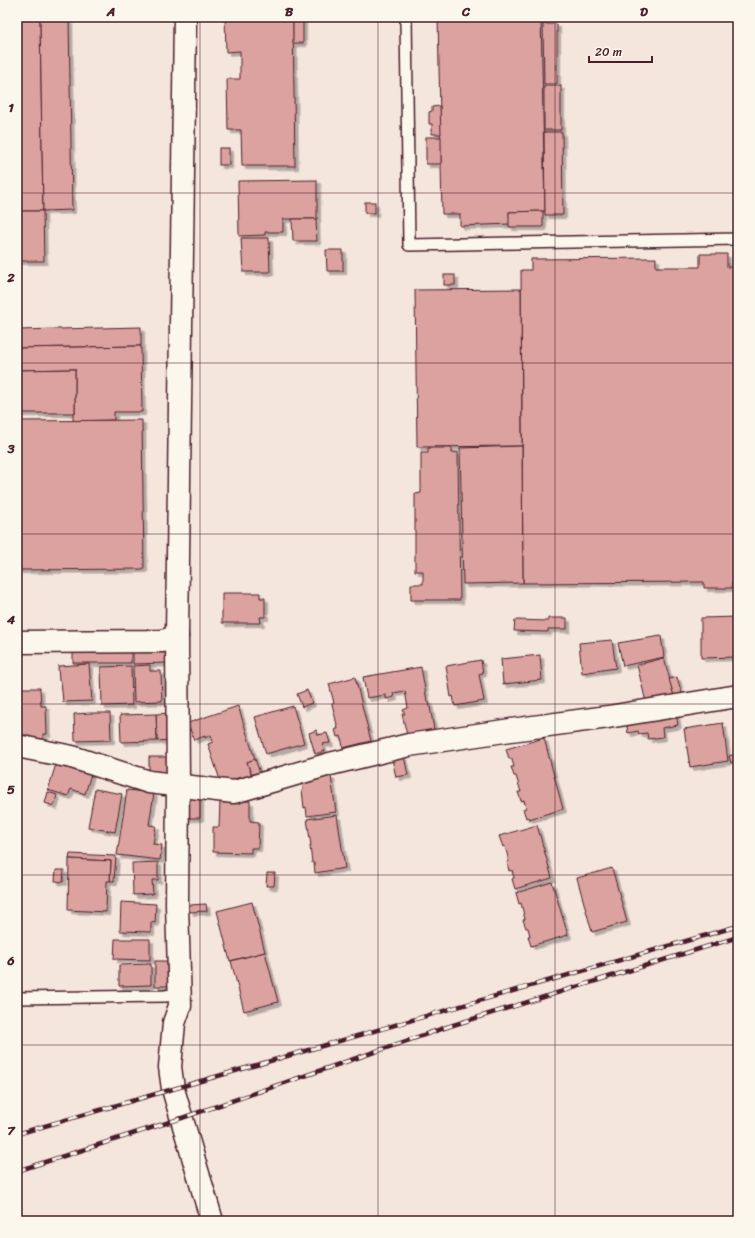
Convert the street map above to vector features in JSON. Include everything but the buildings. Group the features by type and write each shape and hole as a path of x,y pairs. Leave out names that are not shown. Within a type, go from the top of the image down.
{"street":[{"path":"185,17 177,636 177,904 180,1006 174,1023 170,1067 173,1089 212,1221"},
{"path":"17,642 163,641 177,636"},
{"path":"17,746 72,757 149,782 234,792 330,764 409,745 608,717 738,696"}],"lane":[{"path":"406,17 409,245 738,239"},
{"path":"17,998 165,996 180,994"}],"railway":[{"path":"17,1134 738,926"},
{"path":"17,1171 182,1118 450,1026 738,937"}]}
